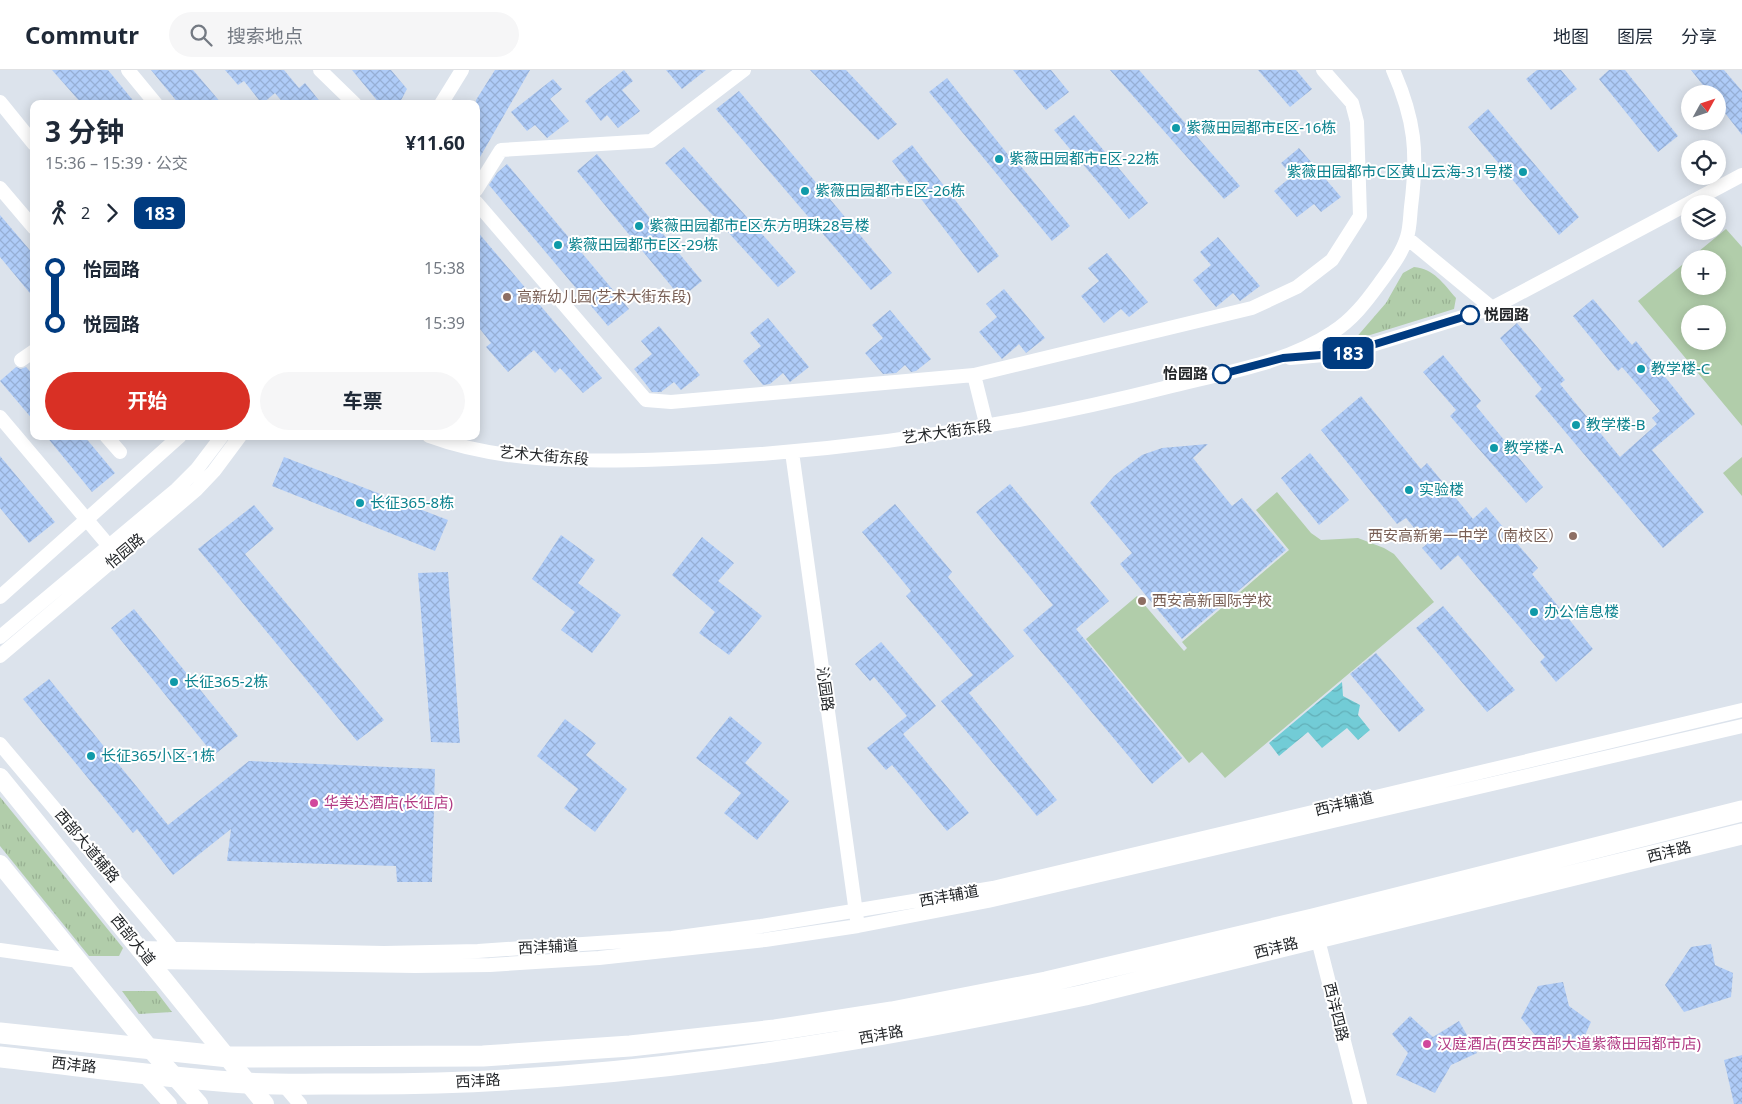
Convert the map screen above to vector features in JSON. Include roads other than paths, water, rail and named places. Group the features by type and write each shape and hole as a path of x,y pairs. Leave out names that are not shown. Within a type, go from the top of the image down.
{"highway":[{"name":"西沣路","path":"0,1057 247,1083 482,1082 629,1069 851,1040 981,1017 1085,995 1315,928 1742,811"},
{"name":"西沣路","path":"0,1033 229,1057 483,1056 630,1046 775,1030 892,1012 1315,928 1742,834"}],"main road":[{"name":"西部大道","path":"0,777 229,1057 247,1083 265,1104"},
{"path":"0,864 151,1050 199,1104"}],"street":[{"path":"128,70 153,100"},
{"path":"320,70 351,100"},
{"path":"443,100 462,70"},
{"path":"480,184 501,150 652,141 744,70"},
{"path":"480,207 646,400 670,402 974,375 1252,308 1298,287 1316,274 1332,260 1360,216 1357,122 1352,103 1323,70"},
{"path":"1393,70 1407,102 1415,142 1415,174 1407,238 1492,308"},
{"path":"0,102 30,139"},
{"path":"1283,358 1346,353 1492,308 1742,175"},
{"path":"0,188 30,223"},
{"name":"艺术大街东段","path":"444,440 481,450 546,458 602,461 792,452 986,427 1081,409 1283,358 1332,333 1353,316 1381,281 1407,238"},
{"path":"21,360 30,354"},
{"path":"974,375 986,427"},
{"path":"0,417 109,546"},
{"path":"110,440 120,452"},
{"path":"0,597 88,521 176,440"},
{"name":"怡园路","path":"0,637 197,469 219,440"},
{"name":"怡园路","path":"0,656 196,490 214,471 237,440"},
{"name":"沁园路","path":"792,452 857,919"},
{"name":"西沣辅道","path":"150,962 416,966 541,963 684,950 857,919 1742,710"},
{"name":"西沣辅道","path":"139,948 384,953 551,947 672,938 857,919 988,901 1742,726"},
{"name":"西部大道辅路","path":"0,744 173,949"},
{"name":"西沣四路","path":"1315,928 1360,1104"},
{"path":"0,950 78,961"},
{"path":"142,1072 170,1104"},
{"path":"282,1083 300,1104"}],"water":[{"path":"1342,682 1343,696 1360,705 1358,715 1370,730 1358,740 1347,728 1322,748 1308,732 1279,756 1269,743"}],"place":[{"name":"紫薇田园都市E区-16栋","path":"1176,128"},
{"name":"紫薇田园都市E区-22栋","path":"999,159"},
{"name":"紫薇田园都市C区黄山云海-31号楼","path":"1523,172"},
{"name":"紫薇田园都市E区-26栋","path":"805,191"},
{"name":"紫薇田园都市E区东方明珠28号楼","path":"639,226"},
{"name":"紫薇田园都市E区-29栋","path":"558,245"},
{"name":"高新幼儿园(艺术大街东段)","path":"507,297"},
{"name":"悦园路","path":"1470,315"},
{"name":"教学楼-C","path":"1641,369"},
{"name":"怡园路","path":"1222,374"},
{"name":"教学楼-B","path":"1576,425"},
{"name":"教学楼-A","path":"1494,448"},
{"name":"实验楼","path":"1409,490"},
{"name":"长征365-8栋","path":"360,503"},
{"name":"西安高新第一中学（南校区）","path":"1573,536"},
{"name":"西安高新国际学校","path":"1142,601"},
{"name":"办公信息楼","path":"1534,612"},
{"name":"长征365-2栋","path":"174,682"},
{"name":"长征365小区-1栋","path":"91,756"},
{"name":"华美达酒店(长征店)","path":"314,803"},
{"name":"汉庭酒店(西安西部大道紫薇田园都市店)","path":"1427,1044"}]}
